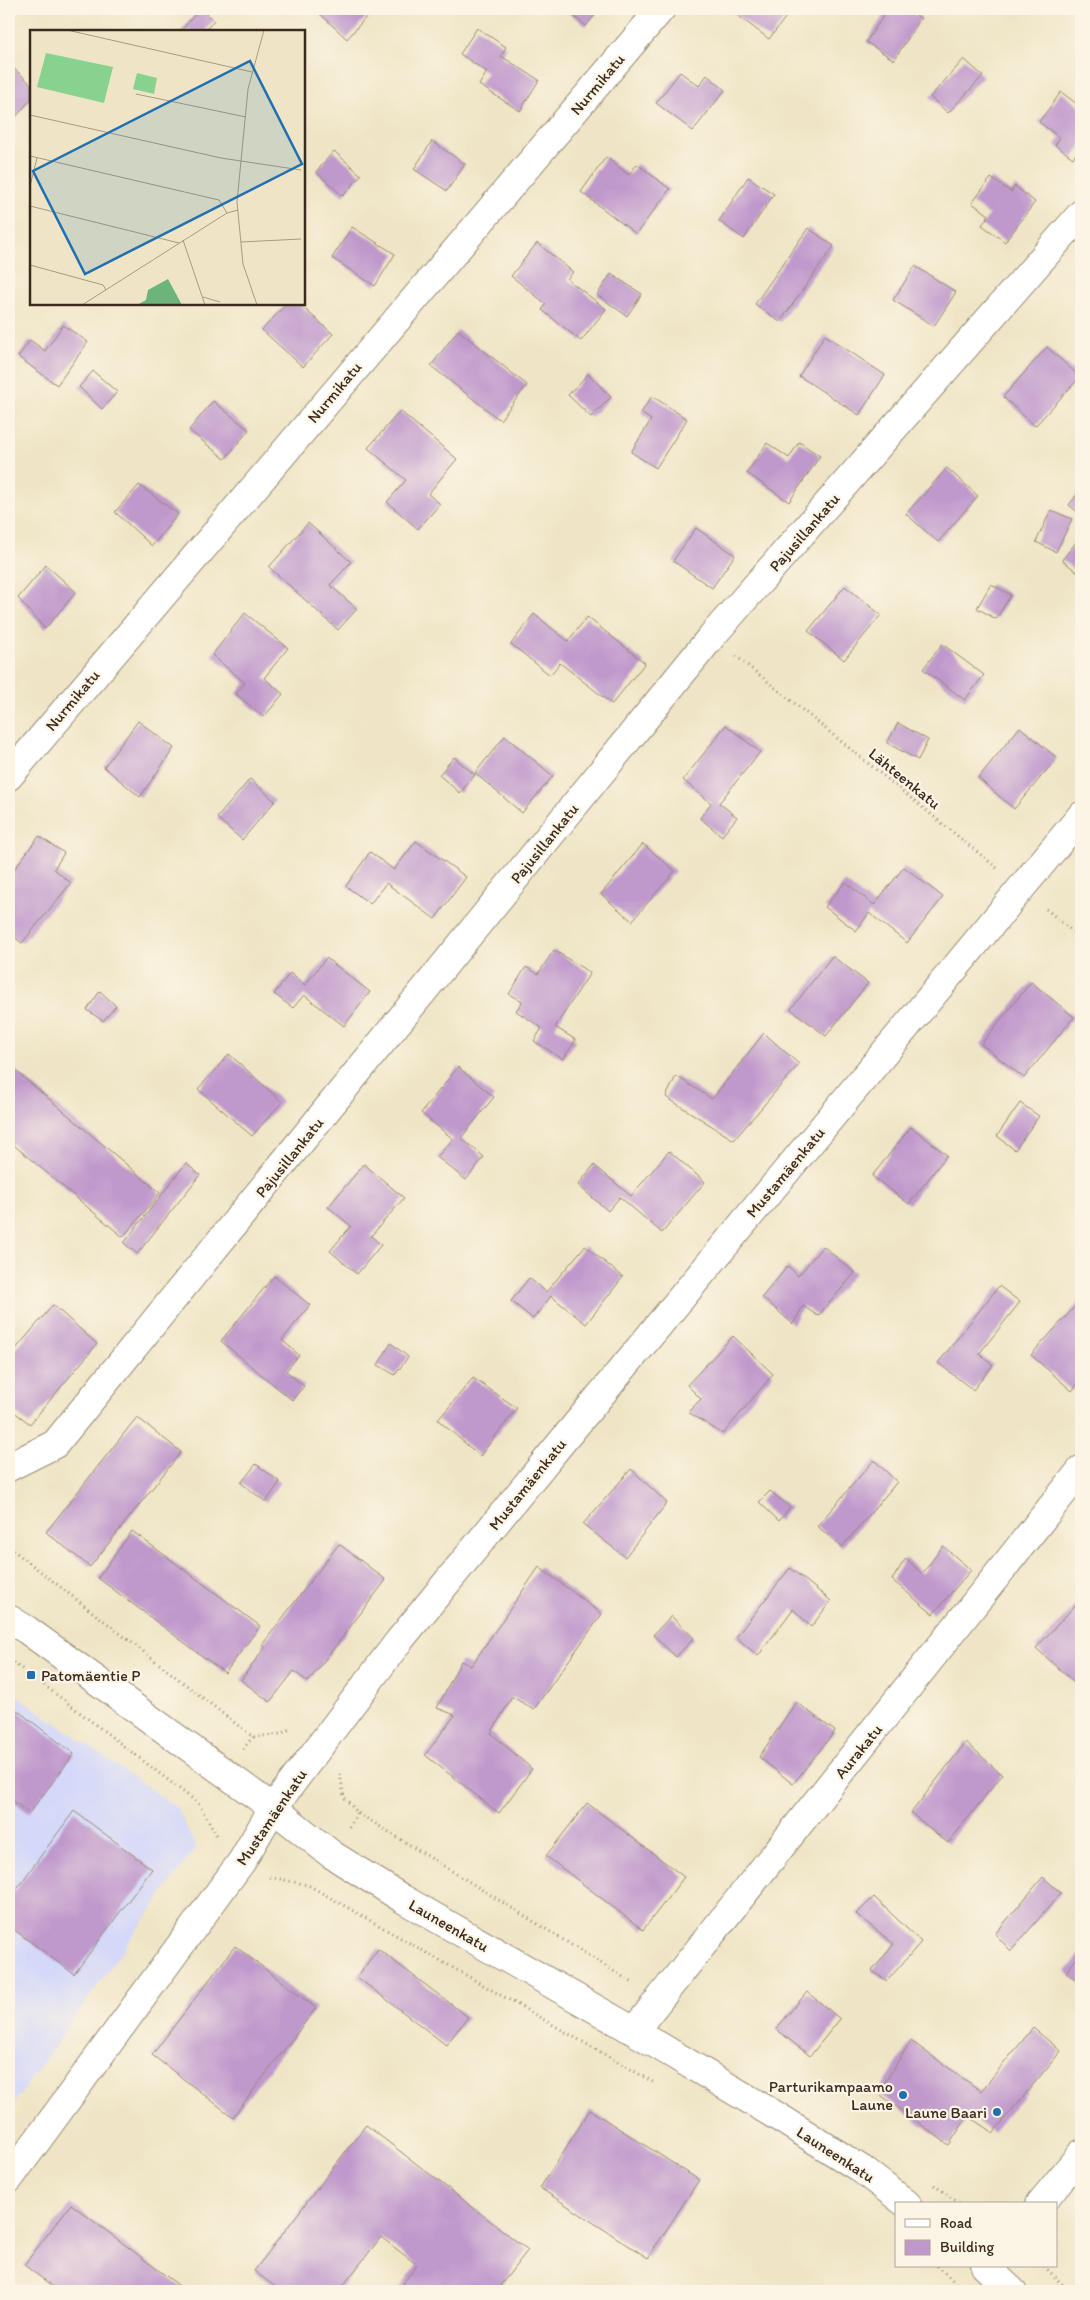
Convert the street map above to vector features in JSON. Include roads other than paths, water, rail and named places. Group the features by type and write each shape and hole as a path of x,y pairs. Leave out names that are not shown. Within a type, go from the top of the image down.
{"street":[{"name":"Nurmikatu","path":"9,776 661,9"},
{"name":"Pajusillankatu","path":"9,1467 54,1444 712,636 1081,214"},
{"name":"Mustamäenkatu","path":"9,2179 242,1861 273,1808 417,1618 1081,816"},
{"name":"Aurakatu","path":"634,2031 1081,1470"},
{"name":"Launeenkatu","path":"9,1619 273,1808 331,1854 402,1899 634,2031 861,2169 904,2202"},
{"path":"1042,2202 1081,2154"},
{"path":"989,2268 1012,2291"}],"place":[{"name":"Patomäentie P","path":"31,1675"},
{"name":"Parturikampaamo Laune","path":"903,2095"},
{"name":"Laune Baari","path":"997,2112"}]}
